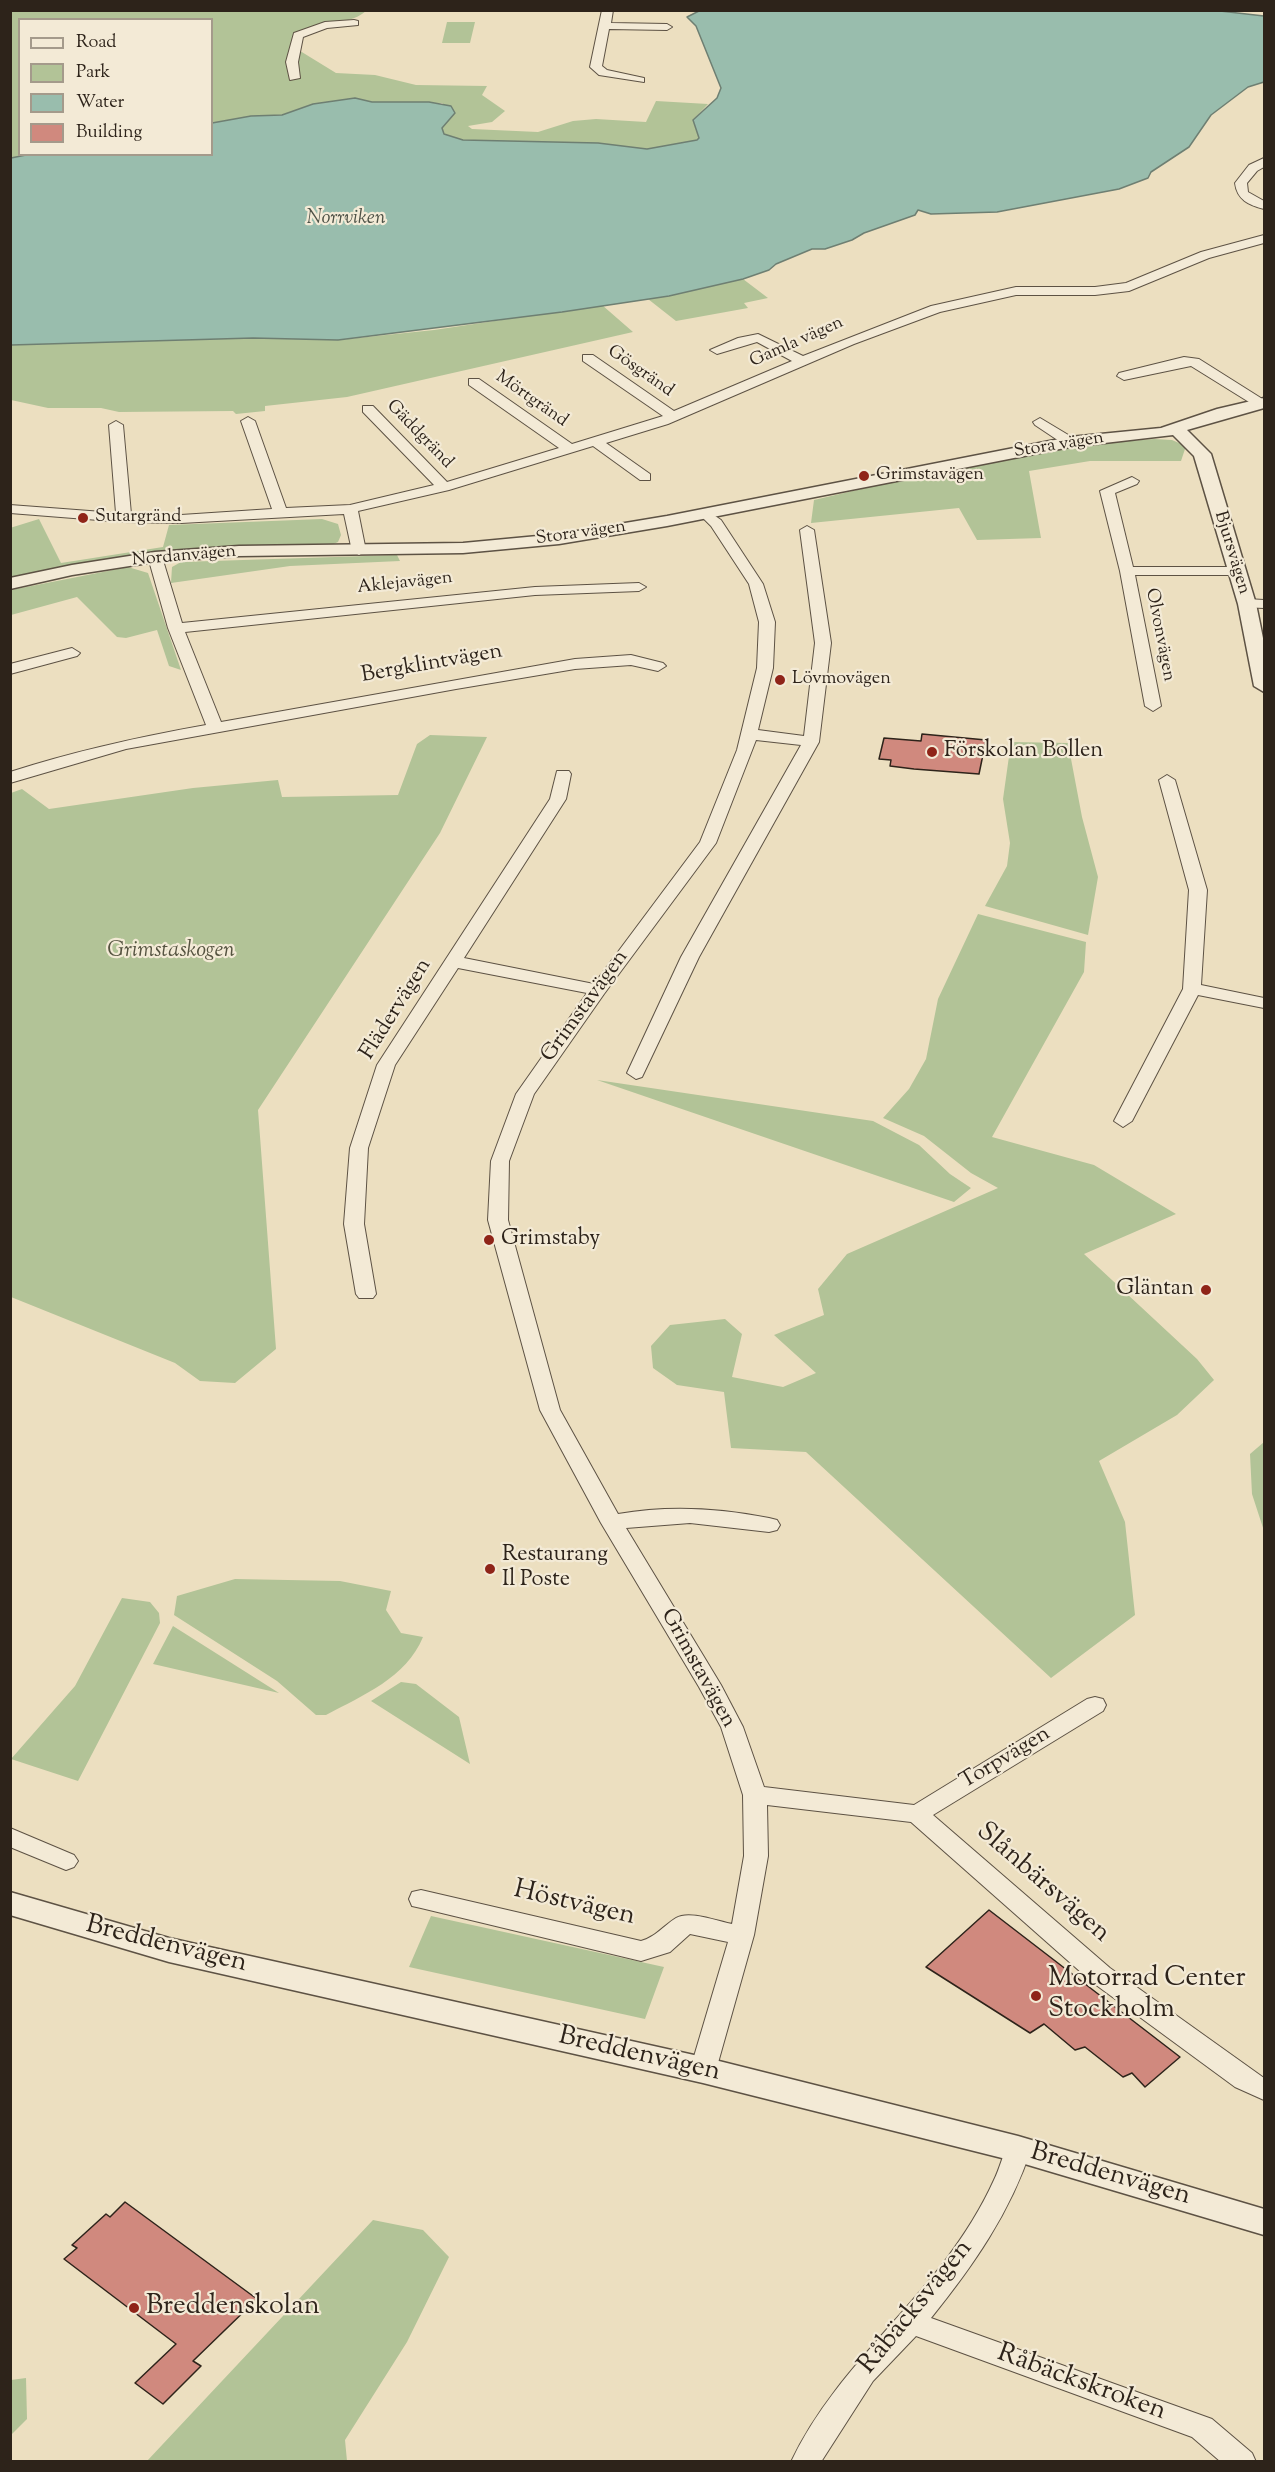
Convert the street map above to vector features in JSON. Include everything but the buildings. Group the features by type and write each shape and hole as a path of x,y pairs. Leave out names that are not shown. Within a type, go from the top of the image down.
{"street":[{"path":"608,10 596,68 603,73 639,80"},
{"path":"294,78 292,62 298,35 325,25 356,22"},
{"path":"604,26 667,27"},
{"path":"1264,162 1253,168 1241,183 1242,193 1252,201 1264,205"},
{"name":"Gamla vägen","path":"350,509 444,487 663,421 671,415 731,394 916,315 962,301 1016,291 1095,291 1129,287 1205,255 1264,239"},
{"path":"717,350 748,339 762,338 783,352 805,362"},
{"name":"Gösgränd","path":"588,358 671,415"},
{"path":"1124,376 1184,361 1194,362 1263,403"},
{"name":"Mörtgränd","path":"474,382 569,448"},
{"name":"Stora vägen","path":"359,551 513,544 614,530 1070,442 1177,430 1223,413 1263,403"},
{"name":"Gäddgränd","path":"368,409 444,487"},
{"path":"248,421 281,514"},
{"path":"1040,422 1070,442"},
{"path":"116,426 124,518"},
{"name":"Bjursvägen","path":"1177,430 1202,454 1235,570 1256,604 1264,686"},
{"path":"595,441 645,477"},
{"name":"Olvonvägen","path":"1132,482 1107,491 1127,571 1153,706"},
{"path":"10,508 124,518 222,519 350,509 359,551"},
{"name":"Grimstavägen","path":"703,2070 742,1935 756,1856 754,1795 732,1727 710,1685 612,1523 550,1410 518,1301 498,1220 500,1161 525,1094 598,990 708,843 736,777 750,734 765,669 767,622 756,584 716,523 705,513"},
{"path":"636,1073 690,957 812,742 823,643 807,530"},
{"name":"Nordanvägen","path":"10,584 72,570 155,557 240,551 359,551"},
{"path":"155,557 176,628 215,727"},
{"name":"Olvonvägen","path":"1127,571 1235,570"},
{"name":"Aklejavägen","path":"176,628 535,591 639,587"},
{"path":"10,669 72,653"},
{"name":"Bergklintvägen","path":"10,778 57,762 125,744 575,664 631,660 658,666"},
{"path":"750,734 812,742"},
{"name":"Flädervägen","path":"366,1294 354,1224 359,1148 386,1065 455,962 558,799 563,774"},
{"path":"1123,1121 1192,989 1198,890 1167,780"},
{"name":"Flädervägen","path":"455,962 598,990"},
{"path":"1192,989 1264,1003"},
{"path":"612,1523 642,1516 728,1516 769,1525"},
{"name":"Torpvägen","path":"917,1814 1095,1705"},
{"path":"754,1795 917,1814"},
{"name":"Slånbärsvägen","path":"917,1814 1101,1975 1245,2080 1264,2090"},
{"path":"10,1837 66,1861"},
{"name":"Höstvägen","path":"421,1899 641,1951 661,1945 685,1924 742,1935"},
{"name":"Breddenvägen","path":"10,1903 169,1950 703,2070 1018,2149 1264,2222"},
{"name":"Råbäcksvägen","path":"805,2462 863,2373 911,2323 955,2268 986,2222 1008,2179 1018,2149"},
{"name":"Råbäckskroken","path":"911,2323 1202,2428 1242,2462"}],"green space":[{"path":"11,11 366,11 349,20 312,26 303,30 294,35 292,46 336,73 375,75 416,85 487,86 482,95 505,111 492,122 468,126 472,129 538,132 573,121 596,119 646,122 656,101 708,104 693,120 699,138 697,140 647,149 463,140 444,134 441,128 455,113 442,103 372,102 355,98 313,104 282,115 251,116 213,123 213,18 18,18 18,156 24,156 11,158"},
{"path":"447,22 475,22 470,43 442,43"},
{"path":"743,279 768,298 744,303 748,308 676,321 648,299"},
{"path":"602,305 633,332 347,397 265,406 265,411 236,414 233,411 119,412 101,408 48,408 11,400 10,345 253,338 338,340 434,330"},
{"path":"1154,439 1172,440 1186,446 1181,461 1090,461 1029,471 1041,538 977,540 959,508 811,523 814,500 943,470 1068,446"},
{"path":"39,519 61,563 163,547 169,525 322,519 338,524 341,535 338,542 329,546 210,548 11,580 10,528"},
{"path":"397,555 400,561 290,566 171,583 172,567 181,562"},
{"path":"128,567 148,573 181,670 169,666 157,630 126,638 117,637 77,597 11,615 11,590"},
{"name":"Grimstaskogen","path":"430,735 487,737 440,833 258,1110 276,1349 235,1383 200,1381 175,1363 11,1297 11,793 22,789 49,809 193,788 278,780 282,797 398,795 417,744"},
{"path":"1011,742 1068,743 1082,817 1098,877 1088,935 985,906 1007,866 1010,843 1003,799"},
{"path":"978,914 1086,942 1084,972 992,1137 1094,1165 1176,1214 1084,1254 1197,1359 1214,1380 1177,1415 1099,1461 1125,1522 1135,1615 1051,1678 806,1452 731,1448 724,1392 677,1385 653,1368 651,1346 670,1325 725,1319 742,1334 732,1377 783,1387 816,1373 774,1335 824,1315 818,1289 847,1254 998,1188 971,1173 924,1136 883,1118 909,1089 926,1059 938,999"},
{"path":"597,1080 873,1121 919,1145 950,1174 971,1188 954,1202"},
{"path":"1264,1442 1264,1531 1252,1494 1250,1454"},
{"path":"235,1579 340,1581 391,1591 386,1610 401,1633 423,1637 406,1664 382,1684 326,1715 316,1715 277,1681 174,1615 177,1596"},
{"path":"122,1598 150,1602 159,1613 160,1623 78,1781 11,1759 75,1686"},
{"path":"173,1626 279,1693 153,1664"},
{"path":"401,1682 416,1684 459,1717 470,1764 371,1701"},
{"path":"431,1916 664,1967 645,2019 409,1967"},
{"path":"373,2220 423,2230 449,2257 407,2342 345,2440 347,2461 147,2461"},
{"path":"26,2378 27,2419 11,2435 11,2380"}],"water":[{"name":"Norrviken","path":"699,11 1220,11 1264,16 1264,82 1248,87 1211,115 1189,147 1151,172 1148,178 1119,189 997,212 931,214 918,210 915,215 864,233 852,240 825,249 812,249 776,264 769,270 743,279 669,296 338,340 253,338 11,345 11,158 21,156 213,156 213,123 251,116 282,115 313,104 355,98 372,102 429,102 451,106 455,113 442,128 444,134 463,140 598,143 647,149 697,140 699,138 693,120 717,98 721,88 696,26 687,17"}],"place":[{"name":"Grimstavägen","path":"864,476"},
{"name":"Sutargränd","path":"83,518"},
{"name":"Lövmovägen","path":"780,680"},
{"name":"Förskolan Bollen","path":"932,752"},
{"name":"Grimstaby","path":"489,1240"},
{"name":"Gläntan","path":"1206,1290"},
{"name":"Restaurang Il Poste","path":"490,1569"},
{"name":"Motorrad Center Stockholm","path":"1036,1996"},
{"name":"Breddenskolan","path":"134,2308"}]}
